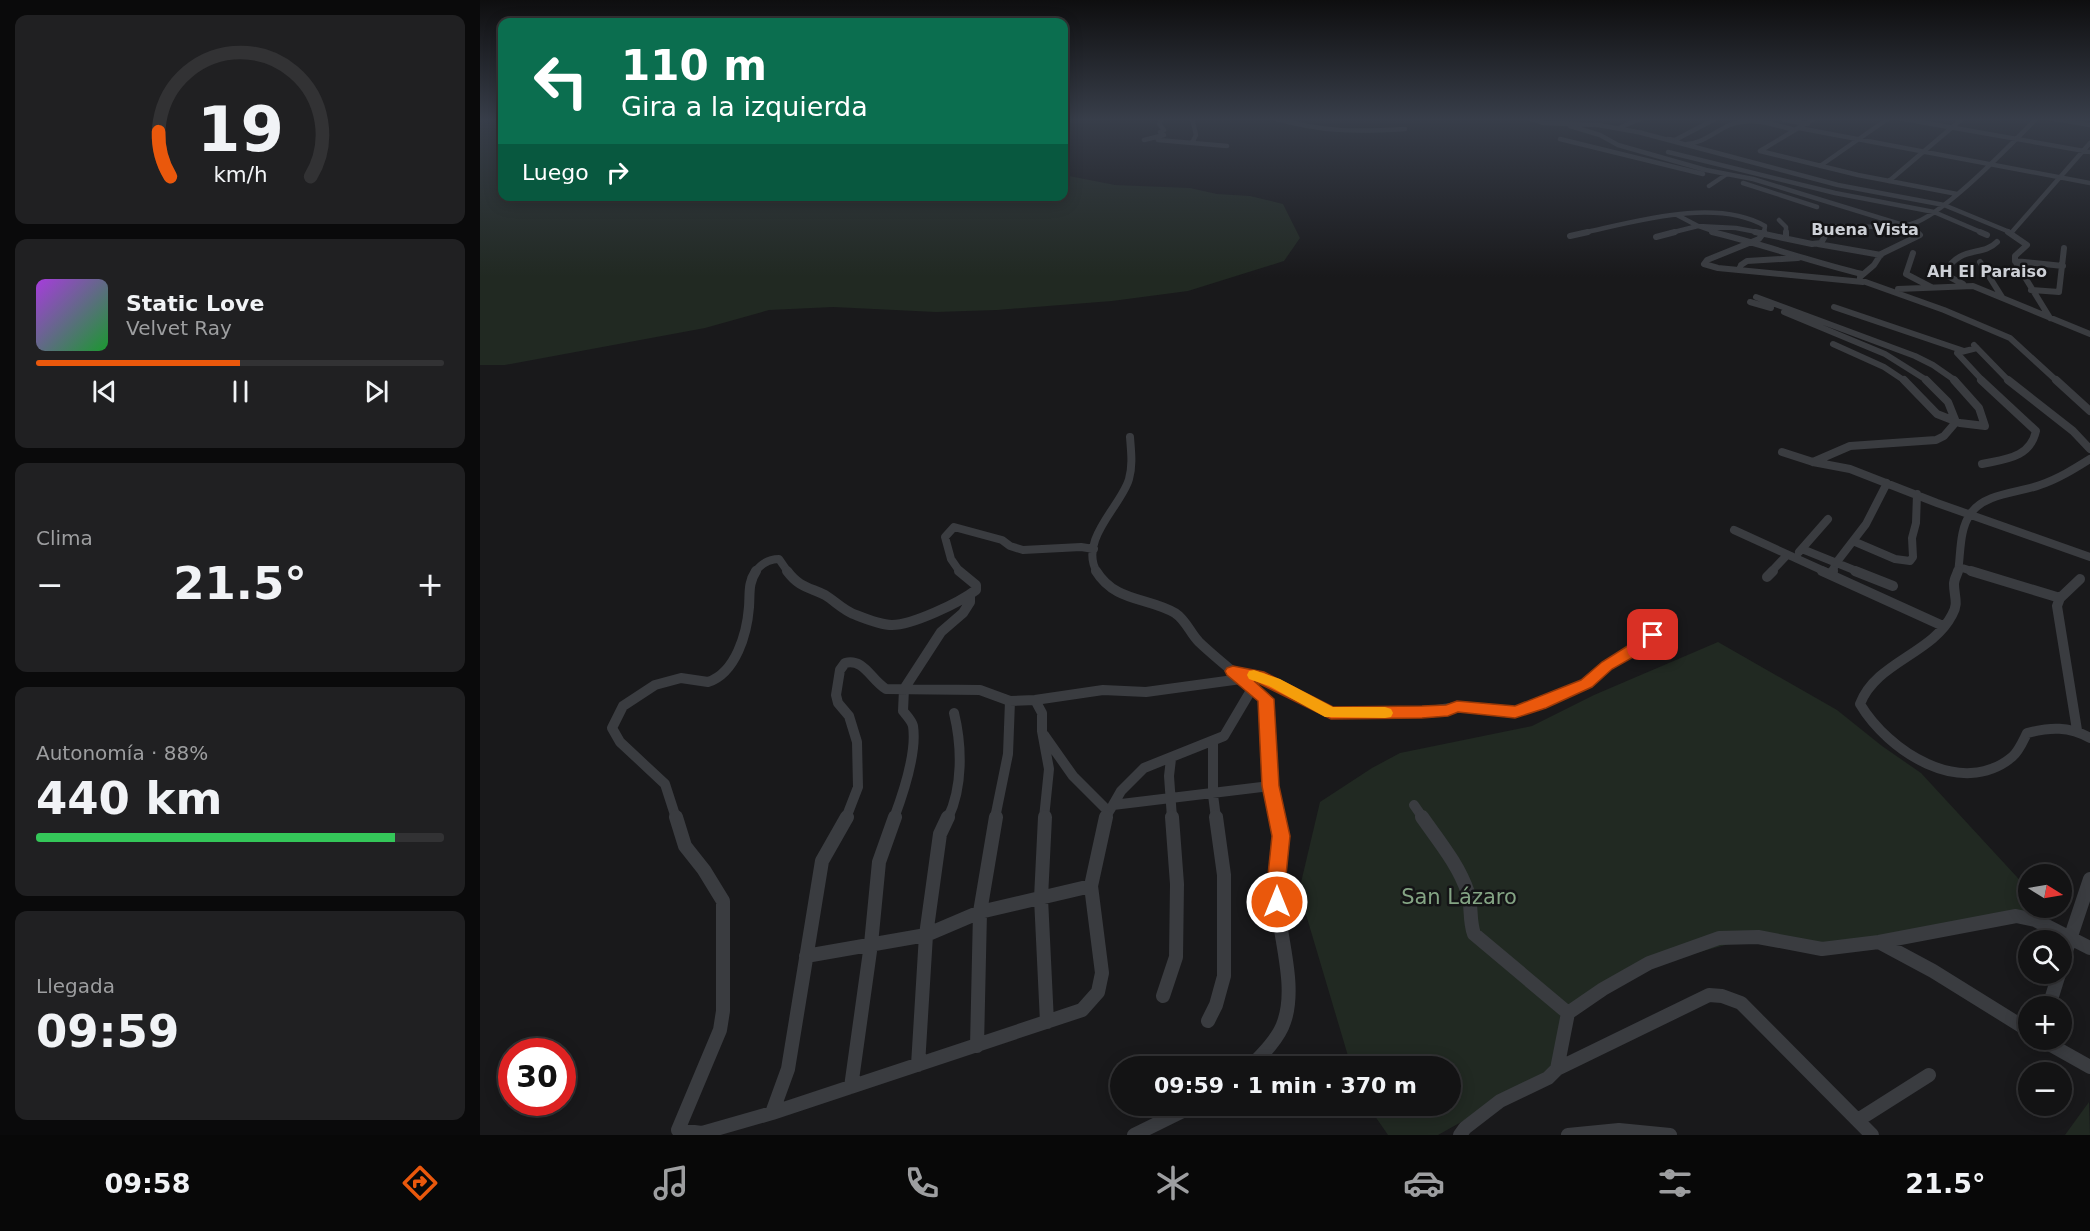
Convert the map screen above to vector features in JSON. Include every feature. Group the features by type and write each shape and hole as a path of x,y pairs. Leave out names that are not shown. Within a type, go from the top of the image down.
{"street":[{"path":"1695,171 1817,207"},
{"path":"1716,171 1753,179 1909,225 1920,235 1881,255 1863,278"},
{"path":"1746,171 1835,193 1934,212 1987,235"},
{"path":"1783,171 1838,186 1944,205 2011,233 2027,245 2015,256 2015,261 2050,318"},
{"path":"1844,171 1957,194"},
{"path":"1880,193 1902,171"},
{"path":"1824,226 1909,225 1926,219 1982,171"},
{"path":"2022,171 2090,183"},
{"path":"2011,233 2067,171"},
{"path":"1709,186 1727,174"},
{"path":"1673,213 1708,231 1755,242 1863,278 2010,338 2090,411"},
{"path":"1570,236 1673,213 1716,214 1754,219 1763,223 1781,222 1787,230 1786,238"},
{"path":"1763,223 1764,234 1755,242 1703,262 1718,268 1863,278"},
{"path":"1656,237 1698,226 1726,226 1881,255"},
{"path":"1818,244 1825,236"},
{"path":"1997,242 1993,246 1960,254 1948,266 1946,275 1965,285 2002,297 2090,334"},
{"path":"2031,290 2058,293 2064,248"},
{"path":"1913,253 1906,273 1933,288"},
{"path":"1739,270 1741,265 1747,261 1800,258"},
{"path":"1980,261 2002,297"},
{"path":"2015,261 2063,266"},
{"path":"1892,291 1965,285"},
{"path":"1833,344 1886,368 1902,379 1934,412 1956,422 1984,426 1984,418 1974,400 1954,380 1932,365 1856,333 1754,300 1846,338 1919,372 1946,398 1953,409 1956,422"},
{"path":"1833,307 1878,320 1964,351"},
{"path":"1982,464 2026,452 2035,442 2036,431 1995,395 1957,353 1974,346 2007,380 2078,433 2090,449"},
{"path":"1813,462 1850,446 1936,440 1944,436 1956,422"},
{"path":"1130,438 1132,463 1129,482 1102,522 1094,549 1094,567 1104,584 1119,593 1173,612 1182,618 1197,640 1266,699 1270,786 1281,836 1276,885 1280,934 1290,995 1284,1024 1261,1056"},
{"path":"1782,452 1813,462 1850,469 2090,556"},
{"path":"2090,459 2073,470 2019,492 1981,503 1970,514 1959,551 1959,567 1954,580 1956,608 1943,626 1904,660 1875,680 1860,704 1872,727 1891,743 1941,770 1974,774 1994,768 2013,756 2027,733 2049,728 2077,730 2090,738"},
{"path":"1831,574 1836,563 1866,524 1887,483"},
{"path":"1853,541 1895,559 1910,561 1914,557 1912,538 1916,523 1917,494"},
{"path":"1767,577 1790,556 1802,549 1828,519"},
{"path":"1094,549 1081,547 1023,550 1010,546 1002,540 954,528 945,537 946,547 953,566 976,585 976,590 970,596 912,622 890,625 854,615 826,596 796,583 779,559 772,558 760,566 750,583 744,636 732,661 719,678 710,682 698,682 681,677 658,684 643,691 620,710 612,728 620,742 665,784 685,846 704,870 723,901 723,1011 720,1030 678,1130 702,1133 772,1113 1082,1010 1098,992 1102,973 1091,886 1095,877 1103,821 1121,790 1144,768 1224,736 1252,687"},
{"path":"1734,530 1943,626"},
{"path":"1802,549 1893,586"},
{"path":"1959,567 2060,598"},
{"path":"2077,730 2057,606 2060,598 2080,579"},
{"path":"851,1087 871,944 879,862 902,799 913,744 913,724 903,711 904,689 941,632 963,613 970,602 970,596"},
{"path":"772,1113 788,1069 822,861 848,814 858,787 856,742 849,716 838,703 836,695 840,670 845,663 853,661 861,664 876,683 886,688 969,689 1010,701 1035,700 1103,690 1146,692 1237,675 1259,676 1331,713 1422,712 1457,707 1515,712 1540,704 1587,683 1607,666 1639,648 1653,635"},
{"path":"1035,700 1042,713 1042,731 1049,769 1041,898 1047,1022"},
{"path":"977,1046 980,912 989,850 1008,754 1010,701"},
{"path":"918,1065 926,935 940,834 952,809 957,785 960,739 954,713"},
{"path":"1042,731 1073,776 1110,808 1270,786"},
{"path":"1208,1021 1216,1005 1224,976 1224,875 1213,795 1214,741"},
{"path":"1163,996 1176,957 1177,884 1169,776 1171,759"},
{"path":"1414,805 1460,875 1468,894 1469,924 1474,934 1568,1012"},
{"path":"2072,931 2090,879"},
{"path":"806,956 926,935 980,912 1091,886"},
{"path":"1557,1069 1568,1012 1649,963 1719,938 1758,937 1822,949 1879,942 2016,916 2055,930"},
{"path":"2072,938 2090,948"},
{"path":"1879,942 1933,971 2018,1024"},
{"path":"1460,1135 1465,1128 1500,1101 1548,1078 1557,1069 1709,996 1722,996 1741,1003 1872,1135"},
{"path":"2060,1050 2090,1067"},
{"path":"1858,1120 1929,1075"},
{"path":"1134,1135 1173,1116"},
{"path":"1579,1134 1645,1130 1670,1135"}],"green space":[{"path":"480,171 498,171 498,201 1068,201 1068,176 1115,185 1190,188 1217,194 1250,196 1283,204 1300,238 1284,261 1188,291 1112,301 997,310 936,312 833,307 769,310 705,328 505,365 480,365"},
{"name":"San Lázaro","path":"1718,642 1837,710 1882,746 1921,773 2018,878 2018,915 1846,945 1740,941 1648,966 1563,1009 1555,1070 1438,1135 1388,1135 1375,1116 1461,1116 1461,1056 1348,1056 1299,891 1320,802 1372,768 1400,753 1532,726 1594,695"},
{"path":"2089,1102 2090,1135 2065,1135"}],"slow traffic":[{"path":"1254,675 1310,700 1331,713 1385,713"}],"district":[{"name":"Buena Vista","path":"1865,229"},
{"name":"AH El Paraiso","path":"1987,271"}],"route":[{"path":"1277,902 1276,885 1281,836 1270,786 1266,699 1233,671 1259,676 1310,700 1331,713 1422,712 1457,707 1515,712 1540,704 1587,683 1607,666 1639,648 1653,635"}]}
